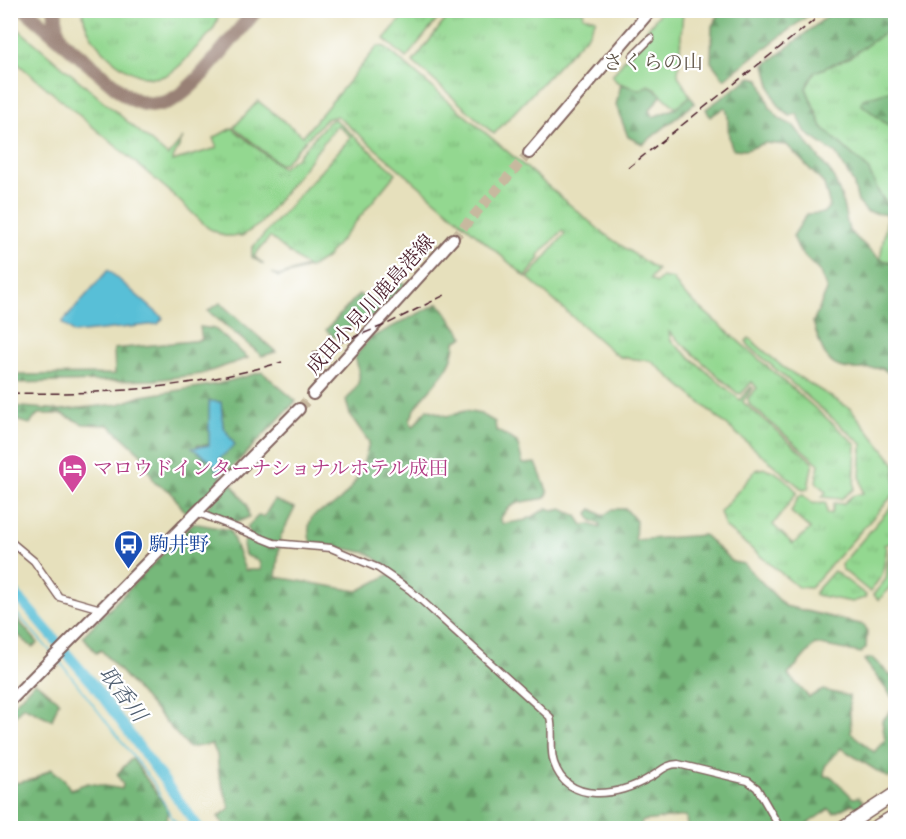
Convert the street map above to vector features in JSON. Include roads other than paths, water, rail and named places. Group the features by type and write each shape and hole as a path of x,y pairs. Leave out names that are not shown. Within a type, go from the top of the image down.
{"highway":[{"path":"843,828 896,794"},
{"path":"874,828 896,814"},
{"path":"891,828 896,826"}],"main road":[{"path":"529,153 651,10"},
{"name":"成田小見川鹿島港線","path":"313,394 453,239"},
{"path":"10,701 299,409"}],"street":[{"path":"637,10 641,22"},
{"path":"633,56 651,38"},
{"path":"196,512 274,543 331,548 358,558 410,590 550,717 555,765 566,783 588,794 610,791 648,779 669,766 678,764 748,781 757,788 780,828"},
{"path":"10,541 34,561 59,597 102,609"}],"water":[{"path":"108,270 163,318 158,324 74,333 62,323"},
{"path":"209,401 221,402 223,426 235,445 219,459 226,469 219,475 212,462 192,448 209,445"}],"waterway":[{"name":"取香川","path":"10,587 93,684 199,828"},
{"path":"10,606 52,653"},
{"path":"57,658 153,782 172,818 183,828"},
{"path":"21,828 26,825 37,828"}],"tunnel":[{"path":"453,239 529,153"},
{"path":"299,409 313,394"}],"railway":[{"path":"628,168 827,10"},
{"path":"313,353 385,325 445,295"},
{"path":"10,393 79,393 148,388 215,378 282,362"}],"place":[{"name":"マロウドインターナショナルホテル成田","path":"72,494"},
{"name":"駒井野","path":"128,570"}],"park label":[{"name":"さくらの山","path":"653,62"}]}
